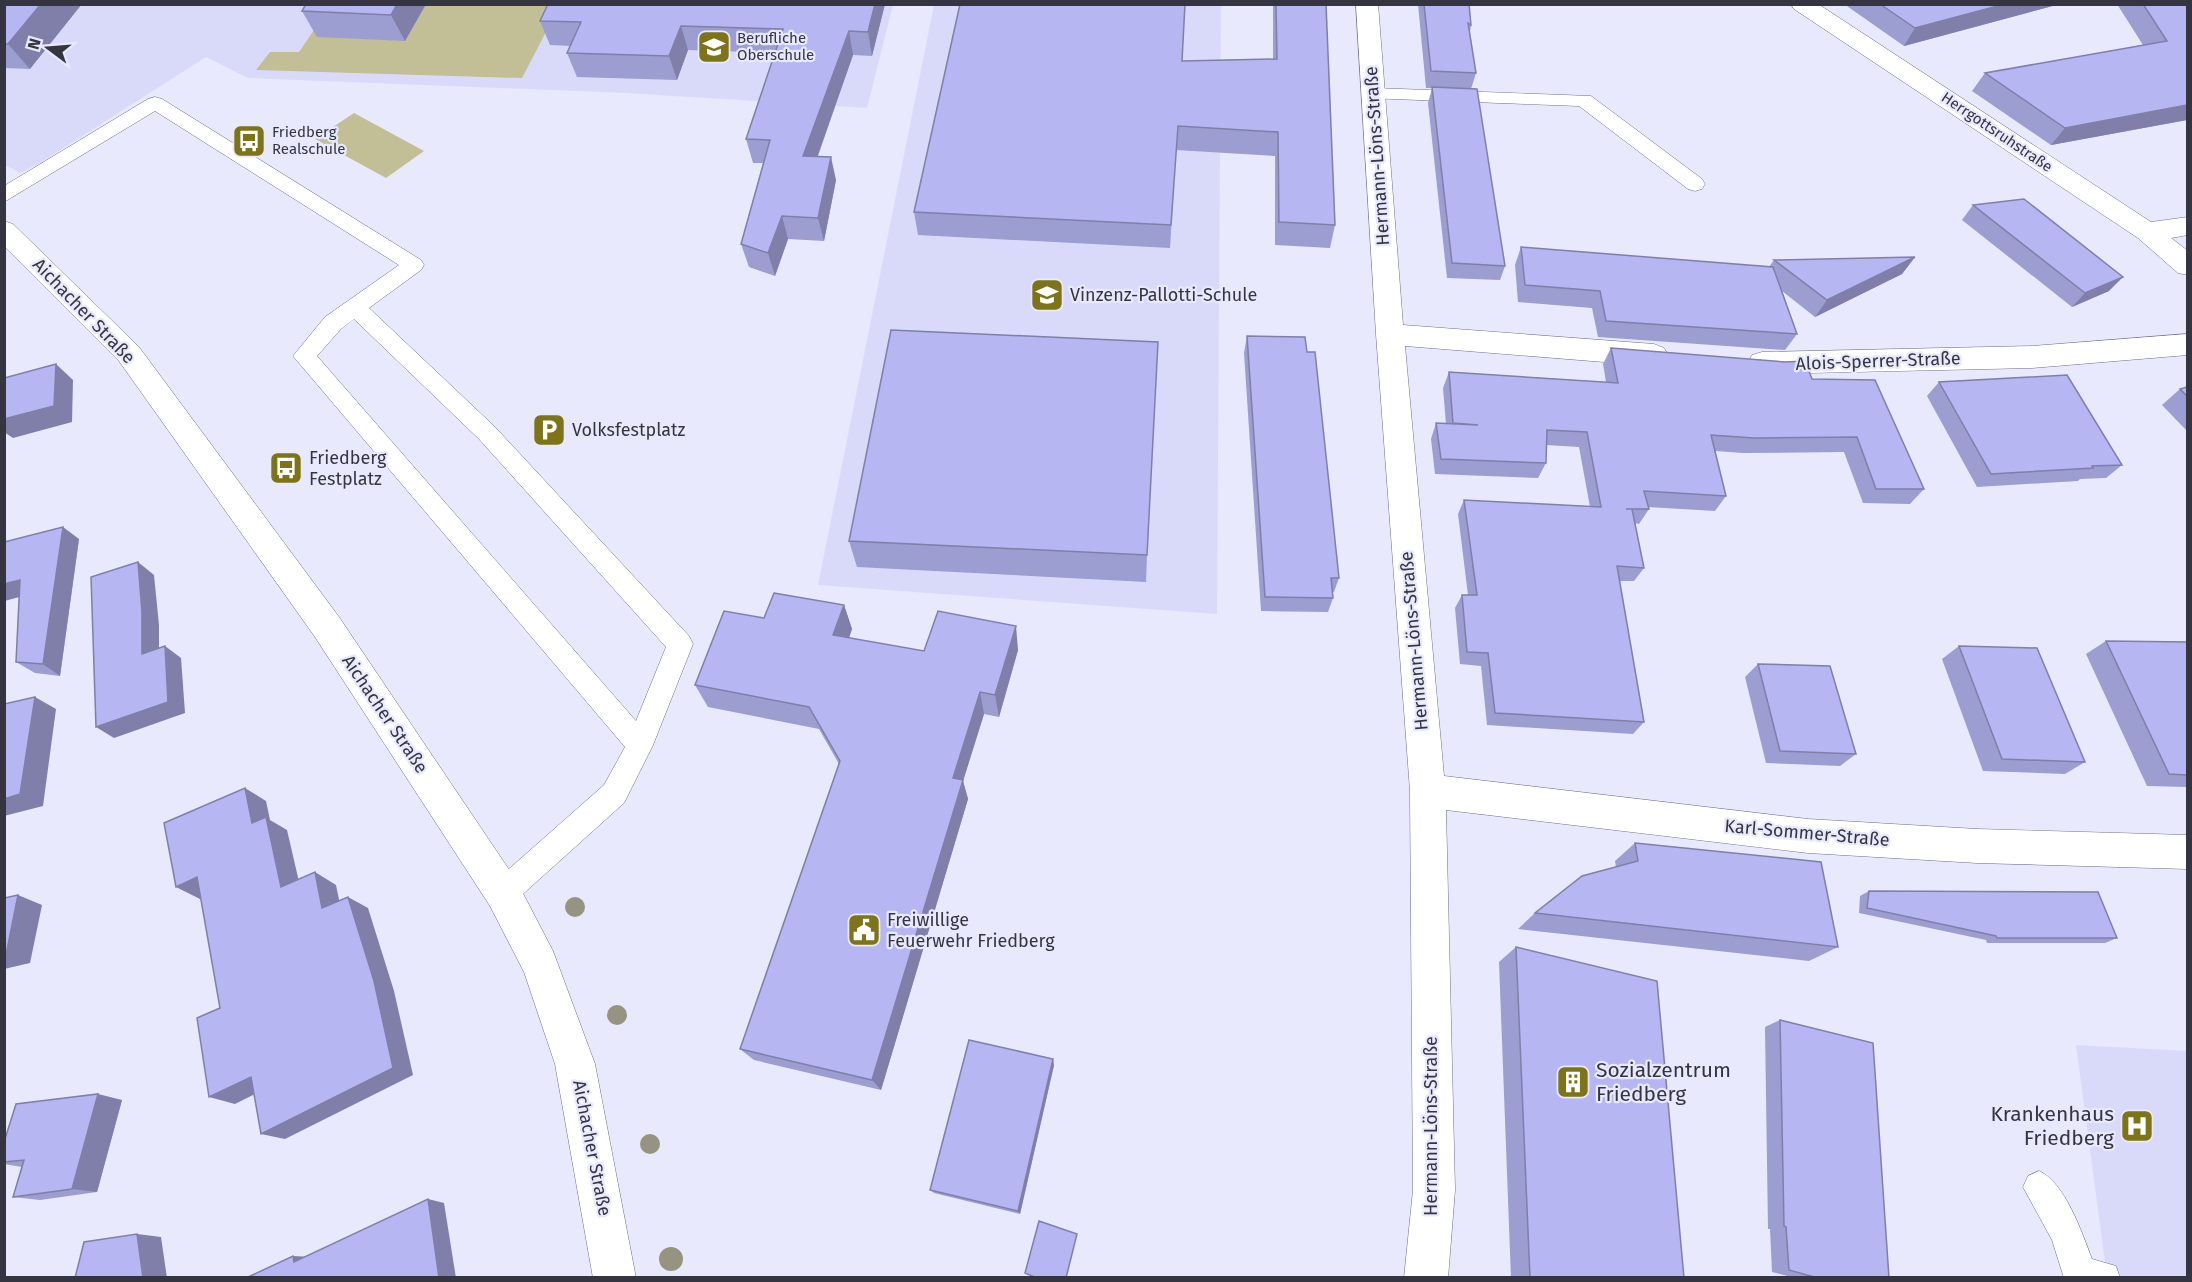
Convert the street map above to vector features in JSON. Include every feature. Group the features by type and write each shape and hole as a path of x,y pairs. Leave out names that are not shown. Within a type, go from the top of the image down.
{"street":[{"name":"Hermann-Löns-Straße","path":"1367,4 1390,334 1428,791 1434,1190 1426,1278"},
{"name":"Herrgottsruhstraße","path":"1802,4 2146,232 2187,266"},
{"path":"2146,232 2187,226"},
{"name":"Aichacher Straße","path":"4,230 129,354 327,627 503,892 540,964 575,1064 615,1278"},
{"path":"1390,334 1681,357"},
{"name":"Alois-Sperrer-Straße","path":"1739,362 1774,364 2032,357 2187,344"},
{"name":"Karl-Sommer-Straße","path":"1428,791 1808,836 1977,846 2187,852"}],"lane":[{"path":"1373,94 1584,100 1695,183"},
{"path":"4,195 155,103 414,266 333,323 304,356 640,745"},
{"path":"355,308 487,433 680,644 640,745 614,795 503,892"},
{"path":"2039,1187 2089,1276"}],"shaded area":[{"path":"4,5 893,5 867,108 625,93 248,78 206,57 40,163 20,173 5,165"},
{"path":"331,5 560,5 522,78 256,70 270,52 299,52"},
{"name":"Vinzenz-Pallotti-Schule","path":"934,5 1221,5 1217,614 818,585"},
{"path":"354,113 424,151 386,178 315,139"},
{"name":"Krankenhaus Friedberg","path":"2076,1045 2187,1051 2187,1277 2107,1277"}],"building":[{"path":"4,4 41,4 8,44 4,44"},
{"path":"306,4 397,4 391,15 302,11"},
{"path":"548,4 875,4 868,32 849,31 803,156 831,157 818,218 782,216 768,253 741,244 770,140 746,139 783,29 681,26 669,56 567,53 581,22 540,21"},
{"path":"960,4 1185,4 1182,61 1277,59 1276,4 1326,4 1335,225 1279,222 1278,132 1178,126 1171,225 914,212"},
{"path":"1424,4 1469,4 1471,25 1468,23 1476,73 1431,71"},
{"path":"1880,4 2005,4 1915,28"},
{"path":"2143,4 2187,4 2187,105 2065,128 1985,73 2167,41"},
{"path":"1432,87 1477,89 1505,266 1452,263"},
{"path":"2024,199 2123,277 2085,293 1973,205"},
{"path":"1521,247 1773,267 1797,334 1606,321 1600,291 1525,285"},
{"path":"1915,257 1827,300 1774,260"},
{"path":"891,330 1158,342 1147,555 849,541"},
{"path":"1247,336 1305,337 1307,352 1315,352 1339,578 1331,578 1333,598 1265,597"},
{"path":"1611,348 1785,362 1805,361 1812,379 1875,380 1924,489 1876,489 1857,437 1754,438 1711,435 1726,496 1644,491 1649,509 1632,509 1644,568 1617,566 1644,722 1495,713 1488,653 1467,652 1462,595 1477,595 1464,500 1601,507 1587,432 1547,430 1546,463 1441,459 1436,423 1478,425 1453,423 1449,372 1618,383"},
{"path":"56,364 54,406 4,419 4,378"},
{"path":"2067,375 2122,465 1991,474 1939,382"},
{"path":"2187,387 2187,396 2180,389"},
{"path":"63,527 43,664 16,662 20,580 4,584 4,542"},
{"path":"138,562 142,612 142,654 165,646 168,702 96,727 91,577"},
{"name":"Freiwillige Feuerwehr Friedberg","path":"774,593 844,605 833,635 924,651 938,611 1016,626 995,695 980,692 953,778 963,780 872,1080 740,1049 840,761 809,707 695,685 724,611 764,618"},
{"path":"2106,641 2187,642 2187,775 2169,774"},
{"path":"1959,646 2037,648 2085,762 2002,759"},
{"path":"1758,664 1830,666 1856,754 1780,751"},
{"path":"35,697 20,794 4,799 4,704"},
{"path":"245,788 252,823 266,817 281,887 315,872 322,908 348,897 374,981 393,1068 261,1134 251,1077 209,1097 197,1018 220,1008 197,877 176,887 164,823"},
{"path":"1635,843 1821,862 1838,947 1535,913 1582,876 1638,861"},
{"path":"1869,891 2098,892 2117,938 1997,938 1867,908"},
{"path":"18,895 6,955 4,955 4,898"},
{"name":"Sozialzentrum Friedberg","path":"1516,947 1657,981 1684,1278 1530,1278"},
{"path":"1780,1020 1873,1043 1889,1278 1818,1278 1789,1270 1786,1227 1784,1226"},
{"path":"969,1040 1053,1059 1018,1211 930,1190"},
{"path":"98,1094 72,1189 13,1197 24,1160 4,1162 4,1142 16,1104"},
{"path":"428,1199 439,1278 246,1278 293,1256 294,1262"},
{"path":"1039,1221 1077,1234 1066,1278 1037,1278 1025,1273"},
{"path":"137,1234 143,1278 75,1278 84,1242"}],"place":[{"name":"Berufliche Oberschule","path":"714,47"},
{"name":"Friedberg Realschule","path":"249,141"},
{"name":"Vinzenz-Pallotti-Schule","path":"1047,295"},
{"name":"Volksfestplatz","path":"549,430"},
{"name":"Friedberg Festplatz","path":"286,468"},
{"name":"Freiwillige Feuerwehr Friedberg","path":"864,930"},
{"name":"Sozialzentrum Friedberg","path":"1573,1082"},
{"name":"Krankenhaus Friedberg","path":"2137,1126"}]}
